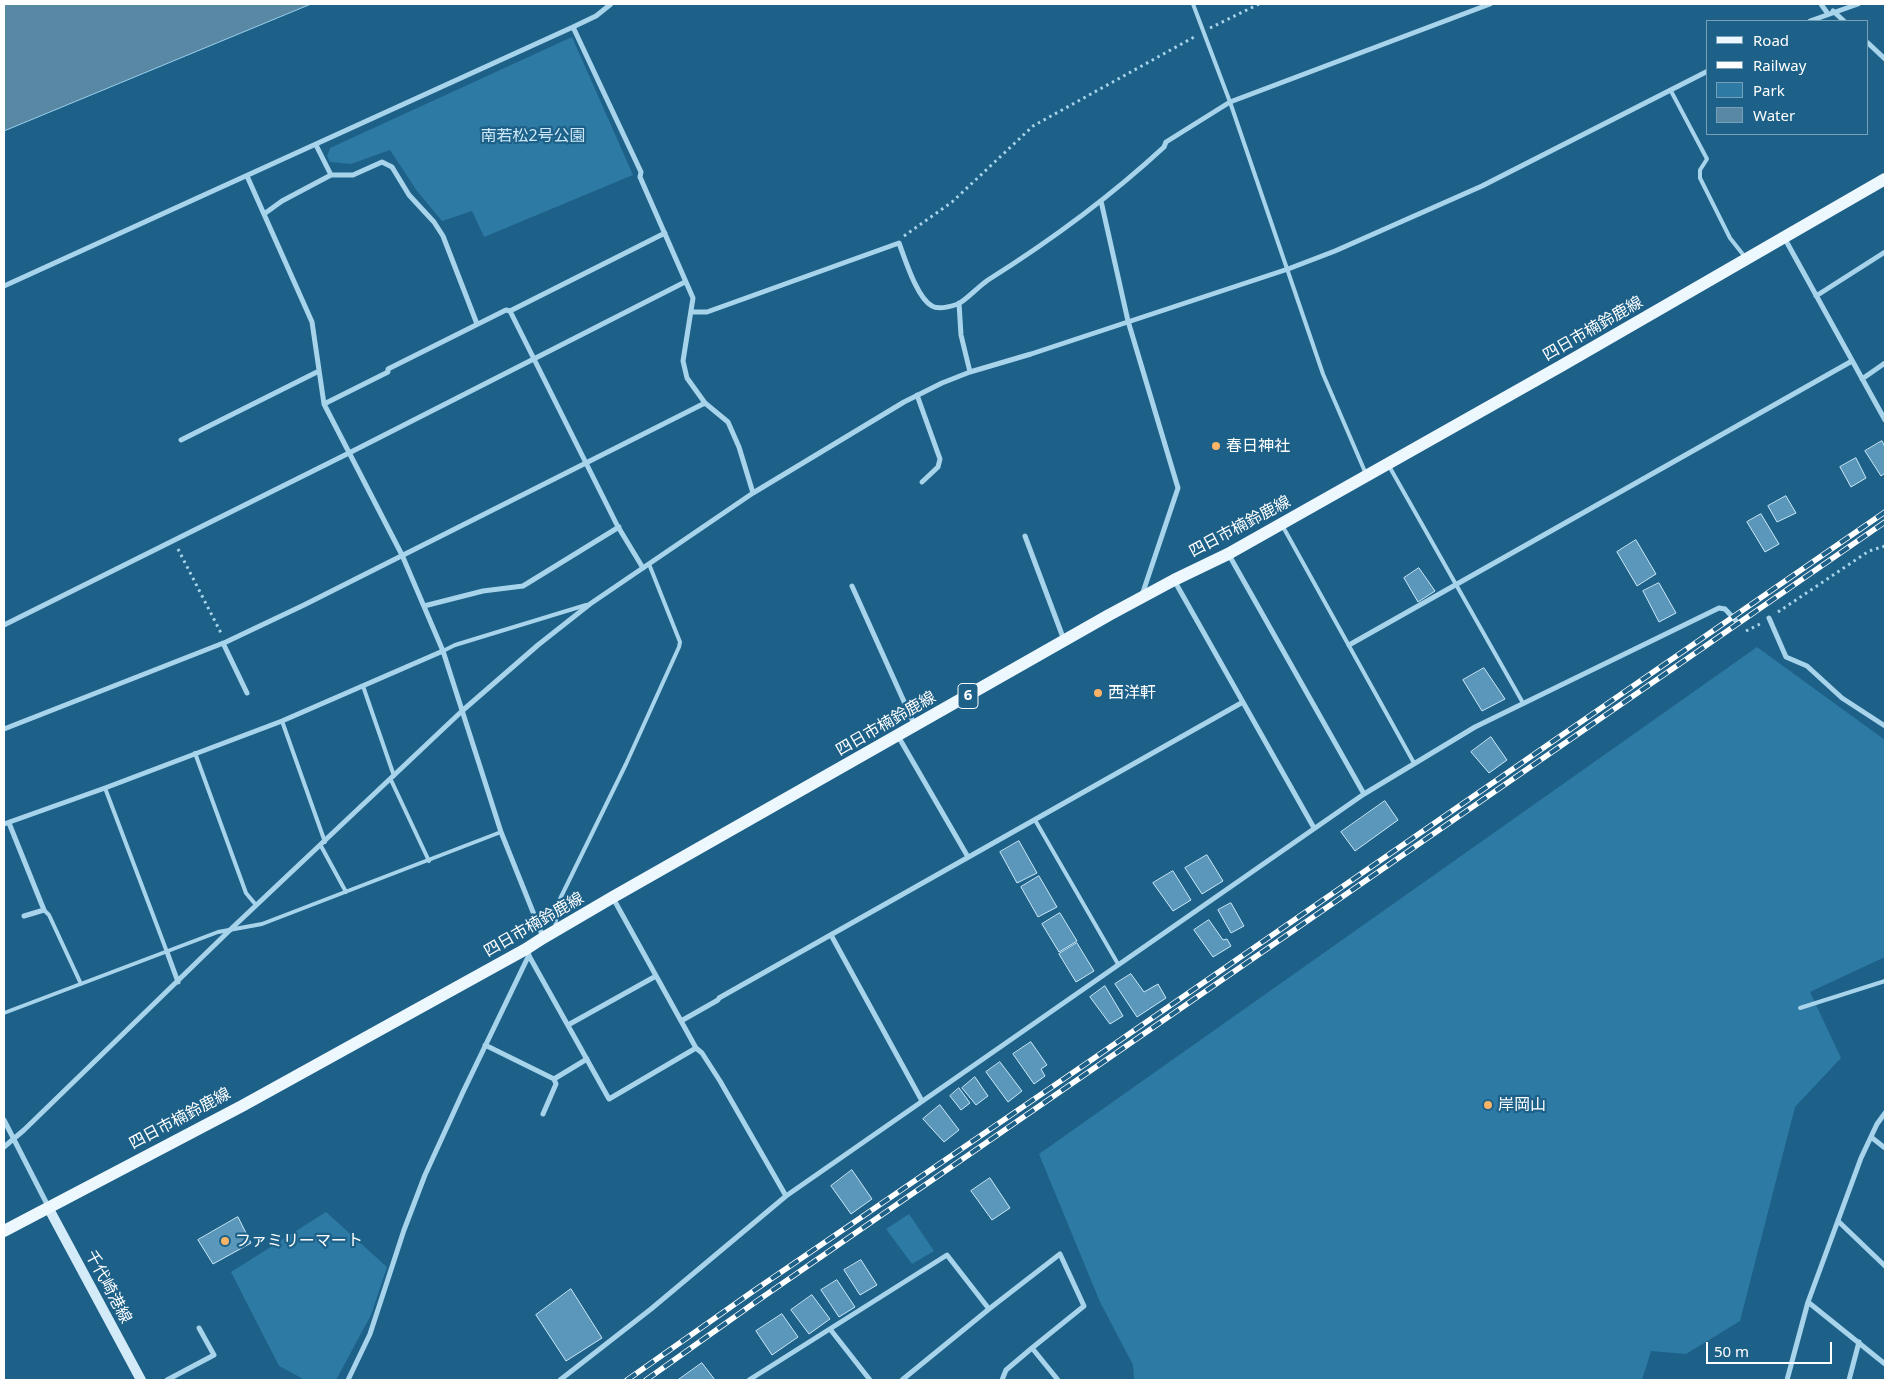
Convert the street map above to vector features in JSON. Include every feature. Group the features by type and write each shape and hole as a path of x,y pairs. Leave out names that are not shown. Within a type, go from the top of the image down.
{"main road":[{"name":"四日市楠鈴鹿線","path":"4,1231 242,1106 527,952 543,938 613,897 1141,598 1282,524 1885,179"},
{"name":"千代崎港線","path":"49,1208 140,1380"}],"street":[{"path":"4,286 573,27 596,16 612,4"},
{"path":"691,312 707,312 899,243 919,291 932,306 940,308 959,303 976,288 1027,256 1136,174 1164,147 1166,142 1230,102 1490,4"},
{"path":"1821,4 1843,20"},
{"path":"1812,20 1858,4"},
{"path":"573,27 641,172 640,177 693,298 683,361 688,378 705,403 728,422 739,448 753,493"},
{"path":"1869,44 1885,59"},
{"path":"4,1147 24,1130 256,905 323,844 462,711 538,645 590,604 753,493 917,395 970,372 1031,354 1288,269 1343,247 1482,186 1706,73"},
{"path":"316,145 331,176"},
{"path":"264,214 282,201 331,176 353,175 382,162 392,167 409,195 434,222 443,236 477,324"},
{"path":"247,176 312,322 324,404 402,555 444,651 501,832 543,938"},
{"path":"1101,201 1128,321 1178,488 1141,598"},
{"path":"324,404 477,324 506,310 510,311 665,233"},
{"path":"1784,237 1885,420"},
{"path":"1816,296 1885,252"},
{"path":"4,625 350,453 685,282"},
{"path":"959,303 961,335 970,372"},
{"path":"510,311 619,528 643,568"},
{"path":"1349,645 1852,361"},
{"path":"1862,379 1885,363"},
{"path":"182,440 319,371"},
{"path":"917,395 940,459 938,467 922,482"},
{"path":"4,729 224,643 304,605 705,403"},
{"path":"424,606 483,590 523,586 619,528"},
{"path":"1025,536 1065,641"},
{"path":"1228,554 1364,794"},
{"path":"1174,580 1314,828"},
{"path":"852,586 915,726"},
{"path":"560,1380 651,1309 786,1196 1364,794 1475,727 1719,608 1725,609 1738,624"},
{"path":"1769,618 1786,657 1807,666 1842,698 1885,726"},
{"path":"224,643 247,693"},
{"path":"24,916 44,910 6,824 282,721 444,651"},
{"path":"681,1021 1243,702"},
{"path":"898,736 968,857"},
{"path":"613,897 696,1048 702,1053 720,1081 786,1196"},
{"path":"831,935 922,1101"},
{"path":"167,952 178,982"},
{"path":"527,952 609,1099 696,1048"},
{"path":"348,1380 370,1334 404,1230 425,1176 527,952"},
{"path":"568,1025 656,976"},
{"path":"485,1045 554,1079 556,1084 543,1114"},
{"path":"554,1079 587,1059"},
{"path":"1787,1380 1808,1302 1861,1158 1885,1113"},
{"path":"4,1120 49,1208"},
{"path":"1871,1137 1885,1148"},
{"path":"1838,1221 1885,1266"},
{"path":"902,1380 1060,1254 1084,1306 1006,1370 1002,1380"},
{"path":"749,1380 947,1255 989,1309"},
{"path":"1808,1302 1885,1364"},
{"path":"168,1380 214,1355 199,1328"},
{"path":"830,1329 870,1380"},
{"path":"1849,1380 1859,1342"},
{"path":"1032,1348 1058,1380"}],"lane":[{"path":"1193,4 1230,102 1323,374 1367,476"},
{"path":"1671,91 1707,159 1700,170 1700,178 1730,238 1746,259"},
{"path":"1388,464 1523,704"},
{"path":"1282,524 1414,763"},
{"path":"555,931 558,903 626,764 679,647 680,642 649,564"},
{"path":"444,651 455,645 482,636 590,604"},
{"path":"363,686 393,778 429,861"},
{"path":"282,721 323,844 346,892"},
{"path":"195,753 246,892 256,905"},
{"path":"105,788 167,952"},
{"path":"1035,820 1118,964"},
{"path":"4,1013 218,932 262,924 501,832"},
{"path":"44,910 49,915 81,984"},
{"path":"1800,1008 1885,980"}],"path":[{"path":"899,243 904,235 952,202 1033,126 1203,32 1259,4"},
{"path":"173,540 224,643"},
{"path":"1738,624 1744,632 1766,621 1869,551 1885,546"}],"green space":[{"name":"南若松2号公園","path":"572,37 633,175 484,237 472,211 442,221 417,191 390,150 351,164 330,162 327,156 330,148"},
{"path":"1757,647 1885,740 1885,957 1810,992 1841,1058 1795,1107 1740,1321 1686,1354 1651,1351 1642,1380 1134,1380 1133,1365 1100,1302 1039,1154"},
{"path":"326,1212 387,1267 371,1315 336,1380 305,1380 279,1366 231,1272"},
{"path":"909,1214 934,1251 912,1264 886,1229"}],"water":[{"path":"4,4 311,4 4,131"}],"building":[{"path":"1882,441 1885,447 1885,473 1881,476 1865,451"},
{"path":"1856,458 1866,478 1851,487 1840,467"},
{"path":"1786,496 1796,513 1777,522 1768,506"},
{"path":"1761,514 1779,544 1765,552 1747,522"},
{"path":"1636,540 1656,574 1637,586 1617,552"},
{"path":"1419,568 1435,591 1418,602 1404,578"},
{"path":"1659,583 1676,613 1659,622 1643,591"},
{"path":"1484,668 1505,699 1482,711 1463,680"},
{"path":"1491,737 1507,760 1489,773 1471,752"},
{"path":"1385,801 1398,820 1355,851 1341,832"},
{"path":"1019,841 1037,873 1017,883 1000,852"},
{"path":"1207,855 1223,881 1202,894 1185,868"},
{"path":"1173,871 1191,900 1173,911 1153,883"},
{"path":"1039,876 1057,907 1038,917 1021,887"},
{"path":"1231,903 1244,926 1231,933 1218,910"},
{"path":"1060,913 1077,941 1059,952 1042,924"},
{"path":"1209,920 1223,940 1227,939 1231,946 1213,957 1194,930"},
{"path":"1077,943 1094,971 1076,982 1059,954"},
{"path":"1131,974 1144,992 1158,984 1166,998 1137,1017 1115,984"},
{"path":"1105,986 1123,1016 1110,1024 1090,997"},
{"path":"1031,1042 1047,1065 1041,1069 1045,1076 1034,1084 1013,1054"},
{"path":"1000,1062 1022,1091 1008,1102 986,1072"},
{"path":"975,1077 988,1096 976,1105 962,1088"},
{"path":"959,1088 970,1103 961,1110 950,1096"},
{"path":"940,1105 959,1130 944,1142 923,1119"},
{"path":"852,1170 872,1199 851,1214 831,1186"},
{"path":"990,1178 1010,1208 992,1220 971,1191"},
{"name":"ファミリーマート","path":"238,1217 251,1243 213,1264 198,1240"},
{"path":"861,1260 877,1285 860,1295 844,1270"},
{"path":"837,1280 855,1307 839,1317 821,1290"},
{"path":"571,1289 602,1338 566,1361 536,1315"},
{"path":"812,1295 830,1319 809,1334 791,1310"},
{"path":"782,1314 798,1337 772,1355 756,1331"},
{"path":"702,1363 715,1380 678,1380"}],"railway":[{"path":"627,1380 1885,512"},
{"path":"646,1380 757,1301 1885,522"}],"place":[{"name":"春日神社","path":"1216,446"},
{"name":"西洋軒","path":"1098,693"},
{"name":"岸岡山","path":"1488,1105"},
{"name":"ファミリーマート","path":"225,1241"}]}
